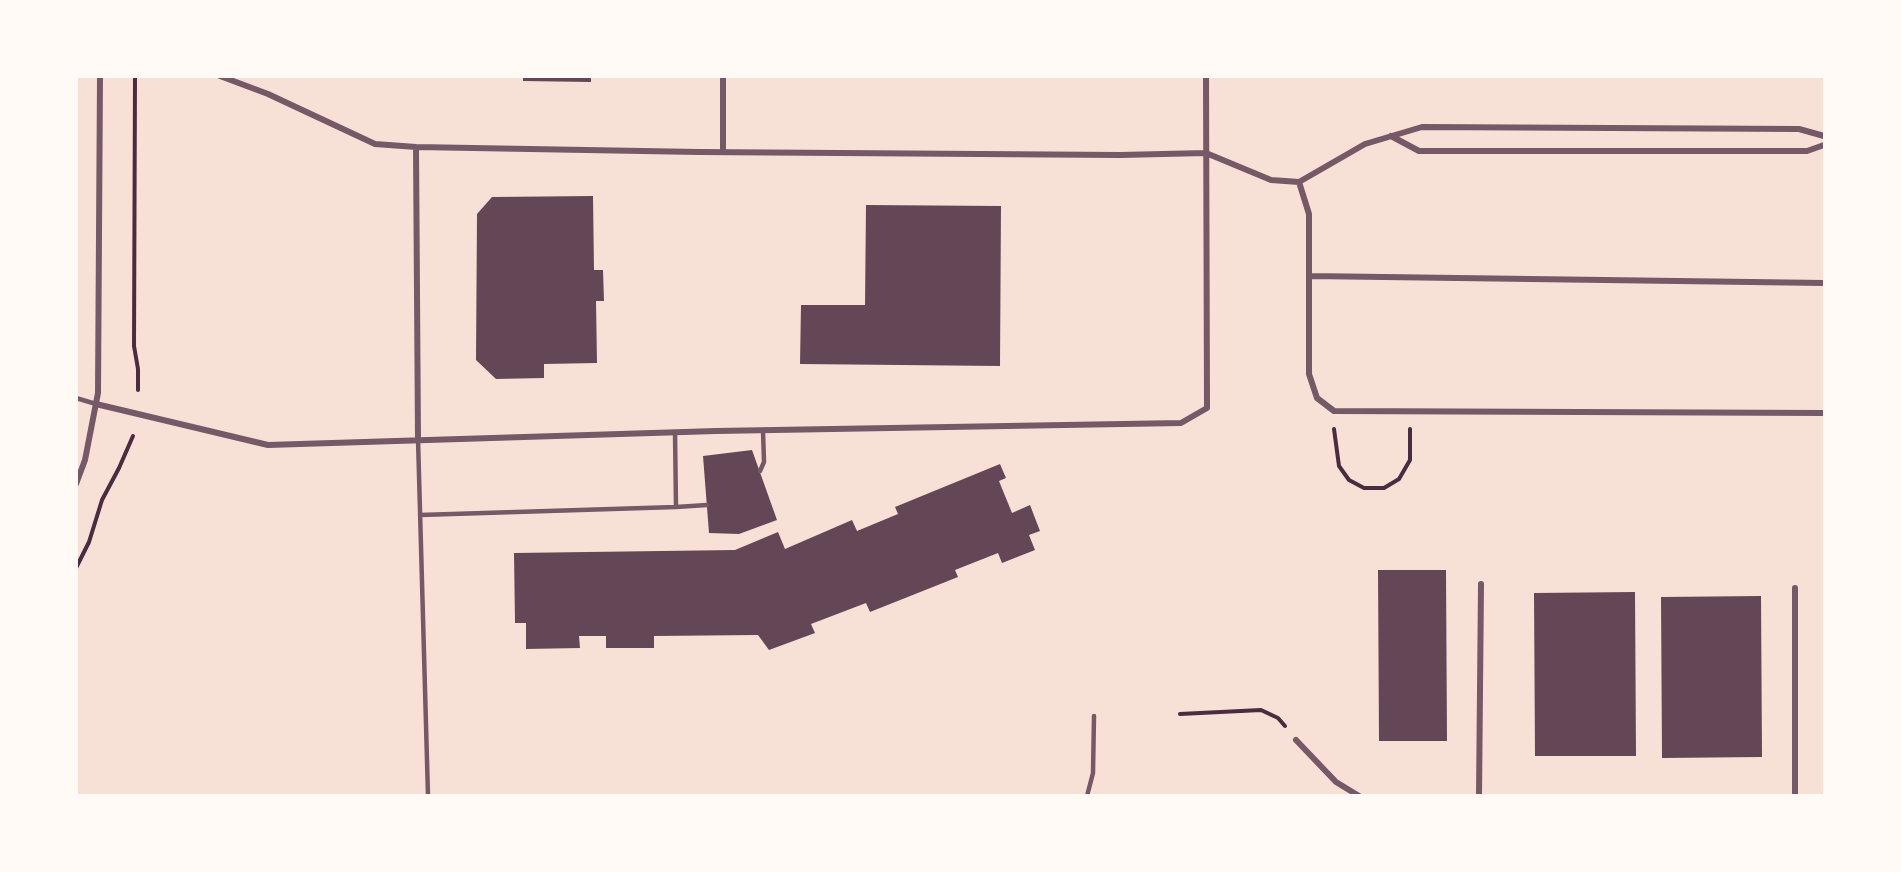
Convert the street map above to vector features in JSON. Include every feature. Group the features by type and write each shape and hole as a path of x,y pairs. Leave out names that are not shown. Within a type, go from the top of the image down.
{"street":[{"path":"76,484 85,460 96,404 98,378 100,76"},
{"path":"220,76 268,94 375,144 417,147 723,152 1120,155 1206,153 1271,180 1299,182 1365,144 1422,127 1799,129 1824,136"},
{"path":"723,76 723,152"},
{"path":"96,404 268,445 675,432 1181,423 1207,408 1206,76"},
{"path":"1390,135 1419,151 1807,151 1824,145"},
{"path":"417,147 418,439"},
{"path":"1299,182 1309,214 1309,374 1317,398 1334,411 1824,413"},
{"path":"1310,276 1824,283"},
{"path":"1479,795 1481,584"},
{"path":"1795,588 1795,795"},
{"path":"1296,740 1335,782 1359,795"}],"lane":[{"path":"76,398 96,404"},
{"path":"760,471 764,462 763,431"},
{"path":"675,432 676,507"},
{"path":"418,439 428,795"},
{"path":"420,515 707,505"},
{"path":"1087,795 1093,772 1094,716"}],"path":[{"path":"135,76 134,346 138,369 138,390"},
{"path":"1334,428 1339,466 1349,480 1364,488 1384,488 1399,479 1410,460 1410,429"},
{"path":"76,568 89,542 102,500 133,436"},
{"path":"1180,714 1262,710 1278,718 1296,740"}],"building":[{"path":"523,76 591,76 591,82 523,81"},
{"path":"593,196 594,270 603,270 604,301 596,301 597,363 544,364 544,378 496,379 476,360 477,214 492,197"},
{"path":"866,205 1001,206 1000,366 800,364 801,305 865,305"},
{"path":"752,450 777,520 739,534 709,533 703,456"},
{"path":"1000,464 1006,478 999,481 1012,513 1030,505 1040,531 1029,535 1035,550 1002,563 998,553 955,570 958,577 870,612 866,603 811,624 815,633 769,650 758,635 654,636 654,648 606,648 606,636 579,636 580,648 526,649 526,623 515,623 514,553 735,550 778,532 785,549 852,520 857,531 898,514 895,507"},
{"path":"1378,570 1446,570 1447,741 1379,741"},
{"path":"1635,592 1636,756 1535,756 1534,593"},
{"path":"1761,596 1762,757 1662,758 1661,597"}]}
